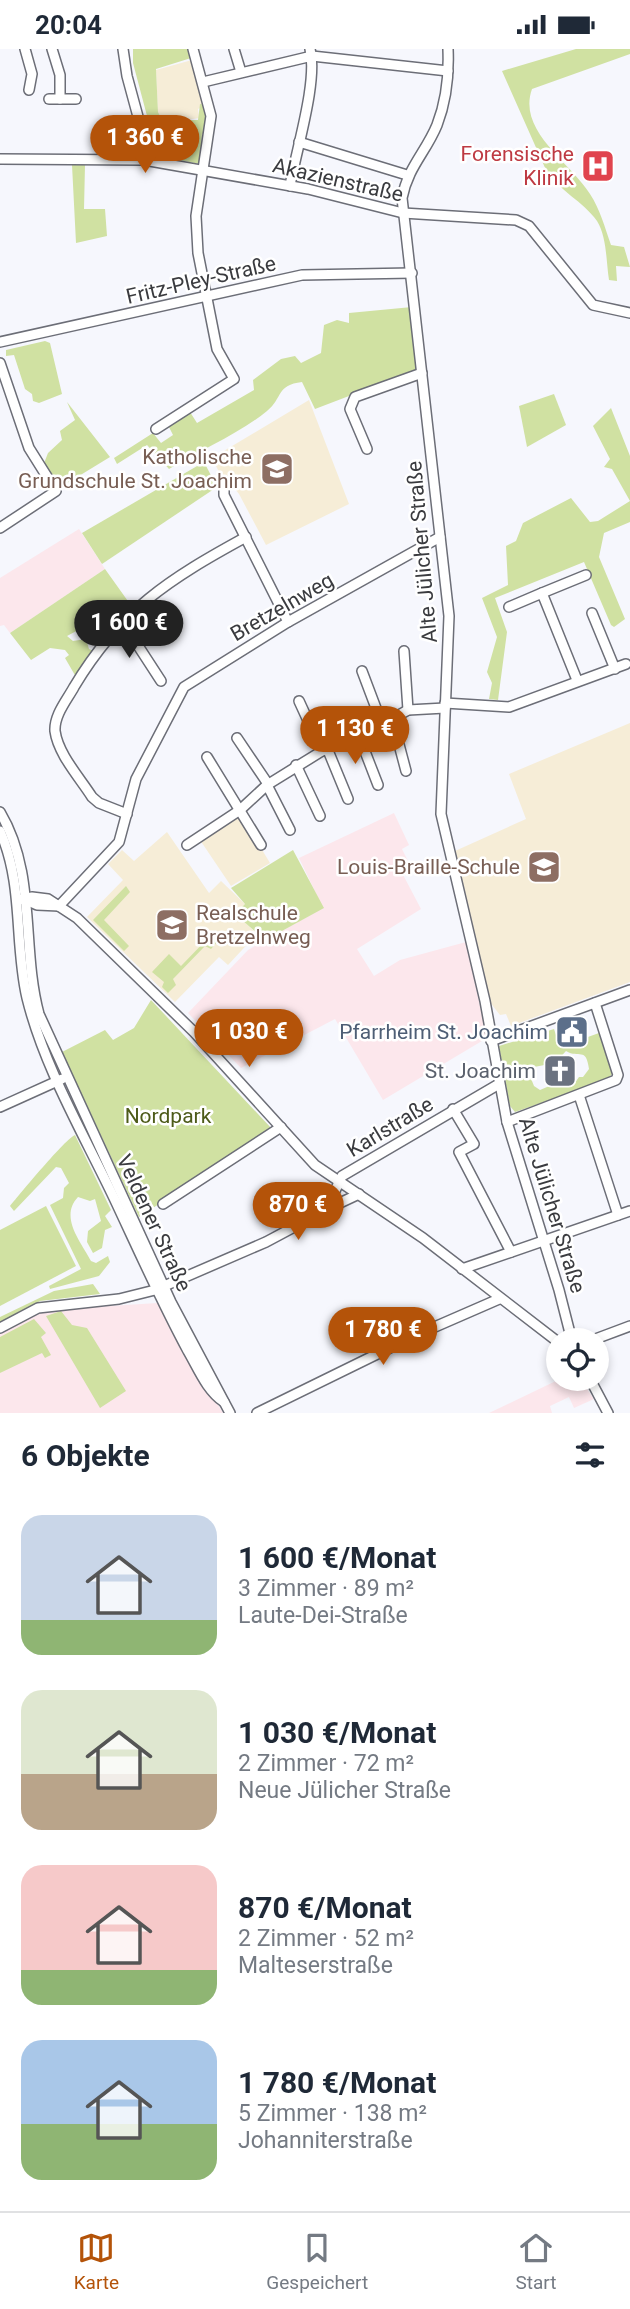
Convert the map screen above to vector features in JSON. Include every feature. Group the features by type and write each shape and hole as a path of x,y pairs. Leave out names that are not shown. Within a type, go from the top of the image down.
{"street":[{"path":"25,49 32,74 29,90"},
{"path":"52,49 60,75 60,99"},
{"path":"124,49 127,76 150,161"},
{"path":"156,429 236,382 218,349 198,253 196,216 211,116 193,49"},
{"path":"234,49 241,72"},
{"name":"Alte Jülicher Straße","path":"448,49 448,71 437,125 407,175 401,198 412,274 449,616 441,814 507,1122 571,1328"},
{"path":"202,82 311,52 448,71"},
{"path":"290,186 311,52"},
{"path":"49,99 76,99"},
{"path":"299,142 407,175"},
{"name":"Akazienstraße","path":"0,159 150,161 290,186 403,213 523,222 593,305 630,313"},
{"name":"Fritz-Pley-Straße","path":"0,342 302,275 412,274"},
{"path":"0,363 29,448 56,491 0,528"},
{"path":"367,449 350,409 355,397 422,373"},
{"path":"224,488 288,622"},
{"path":"127,814 99,803 92,797 60,747 55,722 100,647 122,621 159,589 246,537"},
{"name":"Bretzelnweg","path":"59,906 115,849 136,779 180,691 288,622 440,537"},
{"path":"509,607 586,575"},
{"path":"542,593 577,680"},
{"path":"592,613 615,669"},
{"path":"122,621 161,681"},
{"path":"404,651 408,709"},
{"path":"187,845 240,810 267,785 296,765 382,725 408,709 445,706 509,707 626,664"},
{"path":"362,671 382,725"},
{"path":"299,701 348,799"},
{"path":"392,718 406,771"},
{"path":"359,736 378,785"},
{"path":"237,738 267,785 290,830"},
{"path":"207,757 261,845"},
{"path":"296,765 320,815"},
{"name":"Veldener Straße","path":"0,812 15,845 34,996 63,1079 197,1367 230,1413"},
{"name":"Veldener Straße","path":"0,831 22,900"},
{"path":"22,900 37,905 59,906 77,918 133,970 315,1165 462,1269 546,1333"},
{"path":"491,1041 630,990"},
{"path":"507,1122 618,1078 595,1003"},
{"path":"0,1107 63,1079"},
{"name":"Karlstraße","path":"338,1182 346,1173 499,1084"},
{"path":"579,1095 618,1215 622,1218 630,1217"},
{"path":"453,1109 474,1144 459,1152 512,1252"},
{"path":"163,1204 281,1127"},
{"path":"326,1210 338,1182"},
{"path":"0,1328 46,1306 119,1299 160,1288 266,1242 359,1194"},
{"path":"462,1269 630,1211"},
{"path":"257,1413 414,1336 499,1299"},
{"path":"609,1334 630,1327"},
{"path":"596,1391 608,1413"}],"shaded area":[{"path":"192,60 205,105 198,109 199,118 174,122 162,120 158,112 156,70"},
{"name":"Katholische Grundschule St. Joachim","path":"309,400 349,504 266,545 239,494 228,480 224,482 212,458"},
{"path":"79,529 105,569 10,633 4,625 0,626 0,578"},
{"name":"Louis-Braille-Schule","path":"630,723 630,982 511,1026 506,1014 500,1015 489,1001 455,851 526,819 509,774"},
{"path":"394,813 409,845 402,849 409,863 400,869 421,909 357,949 374,976 400,960 466,942 487,1038 383,1100 335,1019 241,1068 188,1013 248,950 323,908 299,858"},
{"path":"241,815 270,863 231,886 200,840"},
{"name":"Realschule Bretzelnweg","path":"167,832 209,893 221,881 245,904 236,914 257,934 228,965 219,957 175,1002 87,917 123,880 108,864 122,850 134,861"},
{"path":"157,1303 223,1413 0,1413 0,1332 48,1310"},
{"path":"546,1386 546,1391 588,1391 594,1399 574,1408 569,1397 550,1406 552,1413 489,1413"}],"green space":[{"path":"133,49 189,49 191,58 156,69 158,112 162,120 198,120 200,104 205,105 206,133 202,134 200,164 152,155 148,142 152,141 151,131 133,63"},
{"path":"576,49 630,49 630,54 532,89 529,104 538,132 594,200 611,245 624,247 630,267 616,266 617,281 609,280 604,242 597,221 557,184 546,170 502,71"},
{"path":"72,165 85,165 84,209 105,209 107,236 76,243"},
{"path":"412,307 417,370 315,409 302,382 294,384 284,389 272,406 256,419 169,469 147,445 117,464 114,458 153,433 161,443 173,435 168,425 190,412 197,423 254,390 253,380 281,359 295,356 301,363 321,353 324,325 337,320 349,323 349,313"},
{"path":"45,341 50,343 62,394 39,403 33,401 32,394 25,389 14,355 6,356 6,350"},
{"path":"554,394 566,425 527,447 519,406"},
{"path":"67,402 110,457 56,490 41,471 48,453 62,440 60,431 75,420"},
{"path":"611,408 630,456 630,501 612,469 604,467 610,459 593,426"},
{"path":"204,462 217,487 102,564 82,533"},
{"path":"571,498 590,522 598,521 630,501 630,522 604,533 599,557 625,619 614,627 611,625 584,562 495,598 507,632 498,700 489,699 492,683 487,672 497,637 482,598 508,585 506,546 516,541 523,523"},
{"path":"105,569 130,604 112,620 100,640 84,627 67,636 73,641 86,639 89,649 94,651 76,677 65,658 69,655 65,650 50,648 31,660 10,633"},
{"path":"293,850 324,908 260,943 254,937 257,933 235,914 245,904 231,888"},
{"path":"126,886 130,892 104,920 129,946 124,951 93,920"},
{"path":"212,934 219,940 211,949 205,946 173,979 176,985 168,993 162,987 164,982 152,972 169,954 181,966"},
{"name":"Nordpark","path":"151,1000 273,1130 139,1217 62,1052 105,1030 113,1040 134,1028"},
{"path":"554,1029 560,1047 599,1033 612,1074 607,1080 515,1112 510,1106 499,1046","holes":["566,1051 581,1054 586,1058 589,1069 583,1077 579,1077 574,1084 561,1081 540,1090 534,1086 530,1076 534,1067 555,1063"]},
{"path":"75,1135 111,1210 105,1216 112,1227 105,1230 102,1248 93,1253 87,1242 88,1231 101,1221 95,1199 90,1201 78,1197 73,1205 71,1221 77,1238 91,1261 96,1263 108,1256 110,1262 99,1276 50,1289 49,1286 81,1269 50,1205 63,1198 64,1188 69,1183 61,1168 56,1167 14,1211 10,1206"},
{"path":"46,1206 76,1266 0,1306 0,1230"},
{"path":"93,1284 100,1294 40,1301 0,1323 0,1317 54,1291"},
{"path":"61,1311 72,1325 87,1328 126,1391 100,1408 46,1316"},
{"path":"34,1319 46,1333 41,1337 51,1355 45,1358 42,1353 0,1373 0,1337"}],"place":[{"name":"Forensische Klinik","path":"598,166"},
{"name":"Katholische Grundschule St. Joachim","path":"277,469"},
{"name":"Louis-Braille-Schule","path":"544,867"},
{"name":"Realschule Bretzelnweg","path":"172,925"},
{"name":"Pfarrheim St. Joachim","path":"572,1032"},
{"name":"St. Joachim","path":"560,1071"}]}
